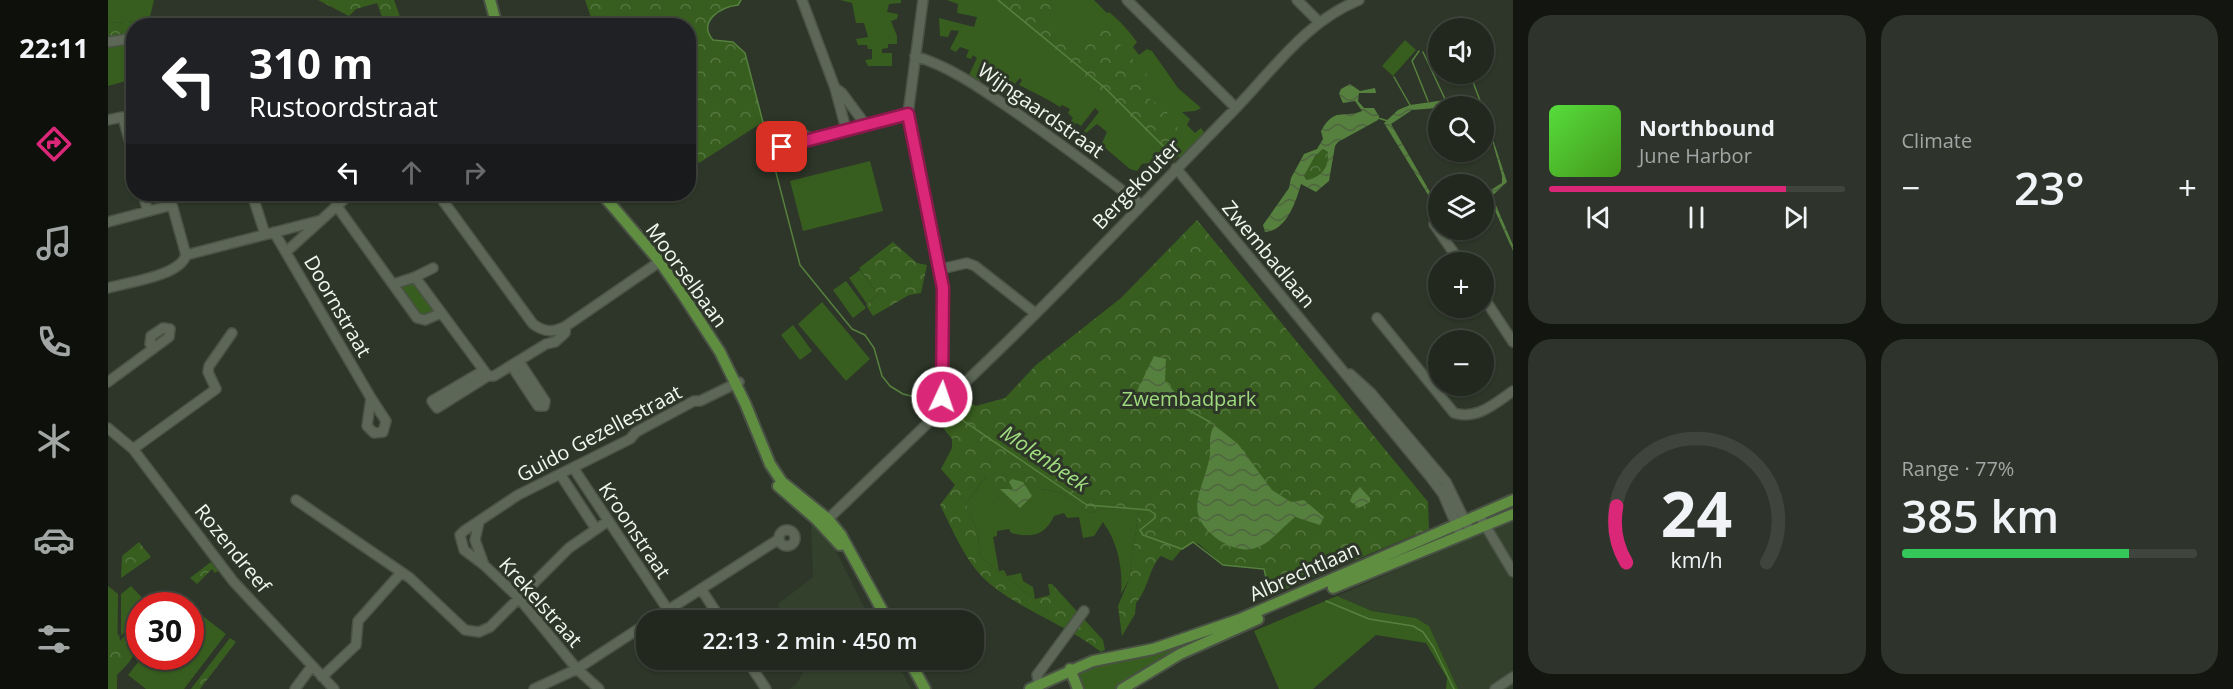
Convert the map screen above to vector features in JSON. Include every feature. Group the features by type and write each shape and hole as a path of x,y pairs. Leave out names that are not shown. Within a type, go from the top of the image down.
{"main road":[{"path":"490,0 495,18"},
{"name":"Moorselbaan","path":"608,201 661,261 707,331 737,383 759,443 776,474 849,546 882,610"},
{"name":"Albrechtlaan","path":"1481,520 1513,500"},
{"name":"Albrechtlaan","path":"1035,687 1070,669 1103,658 1153,649 1229,623 1481,520 1513,514"},
{"name":"Moorselbaan","path":"825,522 844,549 876,610"},
{"name":"Albrechtlaan","path":"1122,689 1180,654 1463,527"},
{"path":"1070,669 1078,689"},
{"path":"908,670 919,689"},
{"path":"915,670 925,689"}],"street":[{"path":"802,0 835,88 846,129"},
{"path":"825,522 928,423 942,397 943,288 941,269 908,114 922,0"},
{"path":"1127,0 1236,108"},
{"path":"1297,0 1318,21"},
{"name":"Bergekouter","path":"942,397 956,391 1035,313 1318,21 1359,0"},
{"path":"108,42 126,39"},
{"name":"Wijngaardstraat","path":"915,56 949,69 981,88 1071,150 1141,205"},
{"path":"835,88 842,93 865,124"},
{"path":"810,138 908,114"},
{"path":"108,120 122,117 126,119"},
{"name":"Zwembadlaan","path":"1179,164 1375,412 1453,492 1463,527"},
{"path":"145,201 148,211"},
{"path":"108,288 170,272 180,266 186,255 171,201"},
{"name":"Doornstraat","path":"255,201 270,233 286,252 371,398"},
{"path":"286,252 341,201"},
{"path":"443,201 546,344"},
{"path":"108,222 172,205"},
{"path":"336,205 421,320 441,313"},
{"path":"186,255 318,221"},
{"path":"533,324 547,331 566,326 661,261"},
{"path":"941,269 960,264 975,266 1035,313"},
{"path":"394,284 433,268"},
{"path":"415,277 485,374"},
{"path":"1494,313 1513,342"},
{"path":"1377,318 1454,413 1468,416 1479,413 1513,392"},
{"path":"485,374 437,408 432,401 485,374 494,376 516,364 546,344 562,338 566,326"},
{"path":"133,449 216,389 208,372 209,366 232,333"},
{"path":"108,382 153,349"},
{"name":"Zwembadlaan","path":"1336,363 1371,393 1409,438 1434,475"},
{"name":"Guido Gezellestraat","path":"484,565 464,550 460,539 464,531 518,495 630,440 636,432 694,401 700,401 737,383"},
{"path":"1375,412 1380,408 1404,436 1409,438"},
{"name":"Rozendreef","path":"108,428 133,449 233,581 334,689"},
{"name":"Kroonstraat","path":"574,469 668,610"},
{"name":"Kroonstraat","path":"560,474 596,529"},
{"path":"296,500 396,568 400,574 410,578 465,630 479,632 490,627 569,548 608,521"},
{"path":"1481,520 1513,572"},
{"name":"Krekelstraat","path":"479,522 475,540 484,565 518,597 577,669 599,689"},
{"path":"668,610 778,542"},
{"path":"322,677 356,645 358,621 400,574"},
{"path":"701,589 715,610"},
{"path":"1035,687 1037,675 1084,611"},
{"path":"534,689 577,669 636,631"},
{"path":"295,689 312,666"},
{"path":"754,670 766,689"},
{"path":"1495,689 1513,677"}],"shaded area":[{"path":"1513,520 1513,689 1458,689 1429,626 1416,618 1372,611 1337,596"},
{"path":"811,523 835,549 866,610 779,610 778,604 813,577"},
{"path":"803,670 901,670 911,689 789,689 796,684"}],"green space":[{"path":"108,0 154,0 150,18 126,18 126,22 108,23"},
{"path":"318,0 394,0 400,18 382,18 377,3 356,9 349,16"},
{"path":"585,0 741,0 738,5 731,6 713,16 709,21 709,33 713,40 733,42 745,53 763,122 699,163 696,157 696,18 591,18"},
{"path":"840,0 901,0 901,3 889,4 887,12 898,14 897,19 891,21 897,36 897,44 888,44 888,48 882,49 882,53 892,53 892,66 868,66 865,60 872,59 872,49 868,49 867,45 858,45 856,39 868,37 864,23 856,23 852,3"},
{"path":"947,0 1094,0 1131,34 1137,42 1133,47 1139,55 1147,49 1152,51 1178,88 1201,108 1182,112 1190,119 1187,125 1195,133 1201,128 1204,132 1183,161 1178,156 1174,161 1155,156 1149,163 1142,164 1137,171 1130,169 1104,147 1102,143 1107,132 1097,124 1086,133 1084,131 1099,112 1095,108 1081,126 1076,123 1068,133 1064,130 1073,118 1068,113 1070,109 1062,105 1060,107 1019,85 1022,80 1020,78 1015,84 1011,81 1007,86 1003,83 1007,77 997,76 989,67 980,81 969,75 977,58 973,55 971,59 966,57 969,50 960,47 956,52 950,49 959,31 951,30 948,37 940,36 939,18 974,27 977,17 957,13 958,4"},
{"path":"989,0 1007,0 1013,3 1047,0 1051,9 1047,17 1048,26 1069,42 1095,32 1111,29 1124,51 1147,73 1143,84 1148,98 1156,103 1164,97 1171,99 1167,114 1189,143 1170,148 1166,160 1103,93 1076,69 1050,56 1036,38"},
{"path":"126,22 126,37 108,39 108,23"},
{"path":"1405,40 1416,50 1393,76 1382,66"},
{"path":"126,41 126,81 108,86 108,43"},
{"path":"1323,149 1328,152 1326,167 1321,174 1308,180 1304,176 1315,156"},
{"path":"870,161 883,211 803,231 790,181"},
{"name":"Zwembadpark","path":"1197,220 1428,502 1429,529 1279,592 1267,582 1264,568 1223,565 1199,544 1193,542 1182,549 1172,561 1161,556 1157,560 1144,591 1136,603 1135,614 1122,636 1118,606 1129,580 1139,509 1105,508 1090,513 1063,493 1043,489 1015,513 1009,503 997,496 986,476 966,504 978,533 980,557 1035,599 1050,595 1048,584 1052,584 1103,640 1105,650 1101,652 1088,642 1003,594 974,567 940,505 955,485 941,469 952,448 952,439 939,423 949,411 947,410 957,395 976,406 1005,398 1036,365 1121,298"},
{"path":"893,242 917,263 927,265 921,293 909,295 873,316 866,305 878,295 859,268"},
{"path":"860,270 878,295 867,304 849,278"},
{"path":"414,281 434,309 424,317 420,316 401,289 403,284"},
{"path":"846,281 866,308 853,318 833,290"},
{"path":"822,302 870,359 846,381 798,324"},
{"path":"793,325 812,351 800,360 781,335"},
{"path":"987,475 997,496 1019,508 1042,489 1063,493 1090,513 1105,508 1139,509 1129,580 1121,594 1118,556 1103,522 1094,536 1083,538 1079,517 1067,518 1064,513 1054,516 1046,528 1037,534 1018,535 1011,533 1009,529 997,531 997,536 993,537 999,571 1004,570 1007,576 1021,573 1023,581 1033,587 1035,599 980,557 978,533 966,504"},
{"path":"139,542 151,557 121,578 122,556"},
{"path":"211,562 218,571 215,573 212,569 197,584 190,578"},
{"path":"108,586 118,594 117,689 108,689"},
{"path":"131,586 137,592 126,592 126,630 121,636 121,594"},
{"path":"1337,596 1372,611 1416,618 1429,626 1458,689 1446,689 1447,678 1426,643 1376,635 1313,689 1279,689 1254,631"},
{"path":"204,617 226,634 204,663"},
{"path":"119,634 120,641 126,634 126,666 110,681 110,644"},
{"path":"230,638 236,642 200,689 191,689"},
{"path":"1178,647 1180,649 1117,689 1085,689 1078,671 1081,665 1109,663"},
{"path":"132,670 199,670 184,689 146,689 128,675"}],"water":[{"path":"1350,84 1360,91 1375,88 1376,93 1359,93 1358,101 1364,108 1374,108 1379,116 1378,120 1338,142 1335,146 1329,181 1316,192 1301,184 1293,207 1284,221 1279,227 1265,232 1263,225 1289,188 1291,178 1304,154 1317,149 1323,139 1321,131 1326,123 1335,116 1362,111 1355,101 1343,103 1339,94 1341,89","holes":["1323,149 1328,152 1324,170 1307,180 1304,176 1315,156"]},
{"path":"1428,102 1428,109 1412,110 1391,124 1428,189 1428,195 1384,123 1398,110 1410,105"},
{"path":"1494,142 1507,182 1494,194 1494,188 1502,183"},
{"path":"1494,201 1513,245 1513,251 1494,208"},
{"path":"1154,356 1166,359 1165,381 1178,396 1183,407 1137,391"},
{"path":"1214,425 1238,444 1272,490 1291,502 1304,500 1324,517 1320,525 1295,517 1264,544 1251,549 1237,548 1224,543 1206,529 1197,511 1199,492 1210,455"},
{"path":"1012,479 1023,482 1032,496 1020,508 1000,489 1013,489 1009,482"},
{"path":"1360,487 1370,498 1370,502 1359,508 1350,501"}],"waterway":[{"name":"Molenbeek","path":"741,0 738,5 731,6 713,16 709,21 709,33 713,40 733,42 745,53 800,265 852,329 865,335 874,348 882,376 890,386 903,394 931,401"},
{"path":"998,0 1105,88 1165,148"},
{"path":"1419,51 1412,61 1428,101"},
{"path":"1423,52 1444,96"},
{"path":"1394,77 1410,105"},
{"path":"1474,84 1478,96"},
{"path":"1378,118 1388,121"},
{"path":"1183,407 1210,422"},
{"name":"Molenbeek","path":"949,411 1087,505 1149,510 1155,514 1155,518 1140,530 1143,535 1182,549 1193,542 1223,565 1264,569 1267,582 1279,592"},
{"name":"Molenbeek","path":"1326,601 1369,619 1413,626 1423,632 1434,648 1454,689"}],"route":[{"path":"782,147 908,114 941,269 943,288 942,397"}]}
